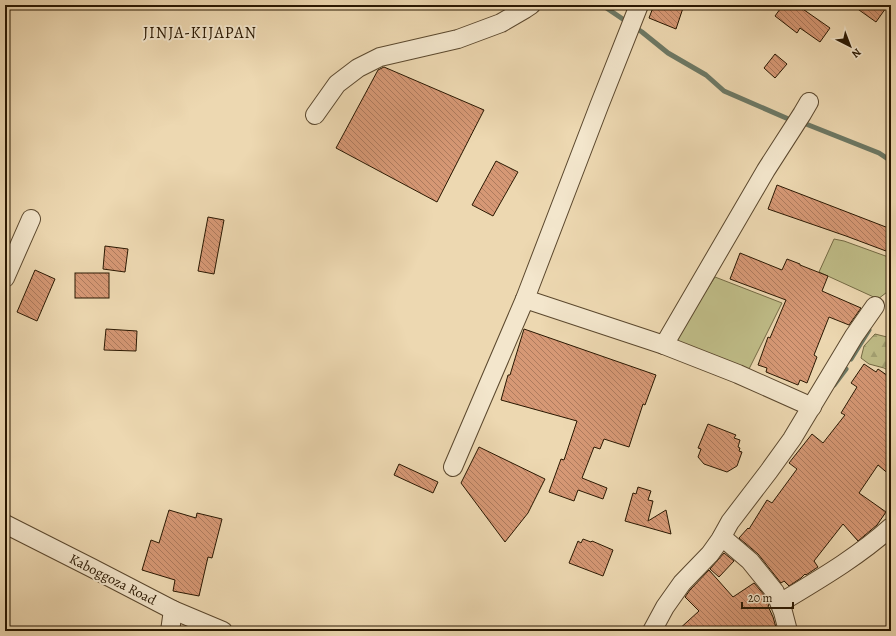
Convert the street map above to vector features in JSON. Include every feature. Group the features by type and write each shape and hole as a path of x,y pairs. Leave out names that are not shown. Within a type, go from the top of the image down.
{"street":[{"path":"315,115 337,84 358,68 380,57 458,39 501,23 530,5"},
{"path":"453,467 525,298 639,5"},
{"path":"664,345 766,170 801,115"},
{"path":"5,278 31,219"},
{"path":"525,298 664,345 738,374 812,407"},
{"path":"652,631 665,607 682,583 710,554 730,522 792,439 854,336 875,306"},
{"name":"Kaboggoza Road","path":"5,524 173,610 223,631"},
{"path":"780,603 832,571 881,536 891,527"},
{"path":"722,537 750,562 775,592 784,612 788,631"},
{"path":"170,631 173,610"}],"green space":[{"path":"834,239 844,241 891,258 891,289 878,299 819,272"},
{"path":"715,277 782,303 747,373 675,340"},
{"path":"875,334 891,338 891,372 884,368 869,364 861,358 864,346"}],"building":[{"path":"654,5 684,5 676,29 649,18"},
{"path":"783,5 797,5 830,28 820,42 800,28 797,33 775,16"},
{"path":"852,5 888,5 876,22"},
{"path":"775,54 787,64 775,78 764,68"},
{"path":"384,67 484,110 437,202 336,148 378,70"},
{"path":"496,161 518,172 493,216 472,205"},
{"path":"777,185 891,229 891,239 886,251 768,209"},
{"path":"208,217 224,220 214,274 198,271"},
{"path":"105,246 128,249 125,272 103,269"},
{"path":"740,253 782,270 787,259 828,276 822,291 861,308 849,325 829,317 814,355 817,357 807,383 800,380 798,385 766,372 767,368 758,365 768,337 770,338 786,300 730,279"},
{"path":"35,270 55,279 37,321 17,312"},
{"path":"75,273 109,273 109,298 75,298"},
{"path":"106,329 137,331 136,351 104,350"},
{"path":"524,329 656,375 645,405 643,404 629,447 604,439 600,449 594,447 582,478 607,488 603,499 578,490 574,501 549,492 561,459 564,460 577,421 501,400"},
{"path":"864,364 876,372 878,369 891,378 891,476 878,465 859,493 886,512 877,525 858,541 843,524 814,561 818,567 806,575 805,574 789,586 784,581 781,583 758,554 739,538 748,528 749,529 767,500 772,503 797,469 789,463 812,434 823,443 845,415 841,413 857,387 851,383"},
{"path":"708,424 736,435 734,438 740,440 738,447 740,448 739,451 742,452 737,466 727,472 704,464 698,457 701,449 698,448"},
{"path":"479,447 545,479 528,513 505,542 461,483"},
{"path":"399,464 438,482 433,493 394,475"},
{"path":"638,487 651,491 648,500 653,501 648,521 666,510 671,534 625,521 633,493 636,494"},
{"path":"169,510 196,518 197,513 222,519 212,558 208,557 199,596 173,591 175,580 142,570 151,540 159,543"},
{"path":"583,539 592,541 613,550 603,576 569,563 578,541 581,543"},
{"path":"724,553 734,561 719,577 710,569"},
{"path":"709,570 733,597 754,583 766,597 777,631 677,631 699,611 685,597"}],"waterway":[{"path":"602,5 642,32 668,53 706,75 724,91 793,121"},
{"path":"801,122 879,153 891,161"},
{"path":"851,359 869,330"},
{"path":"834,385 846,369"}],"district":[{"name":"JINJA-KIJAPAN","path":"200,32"}]}
